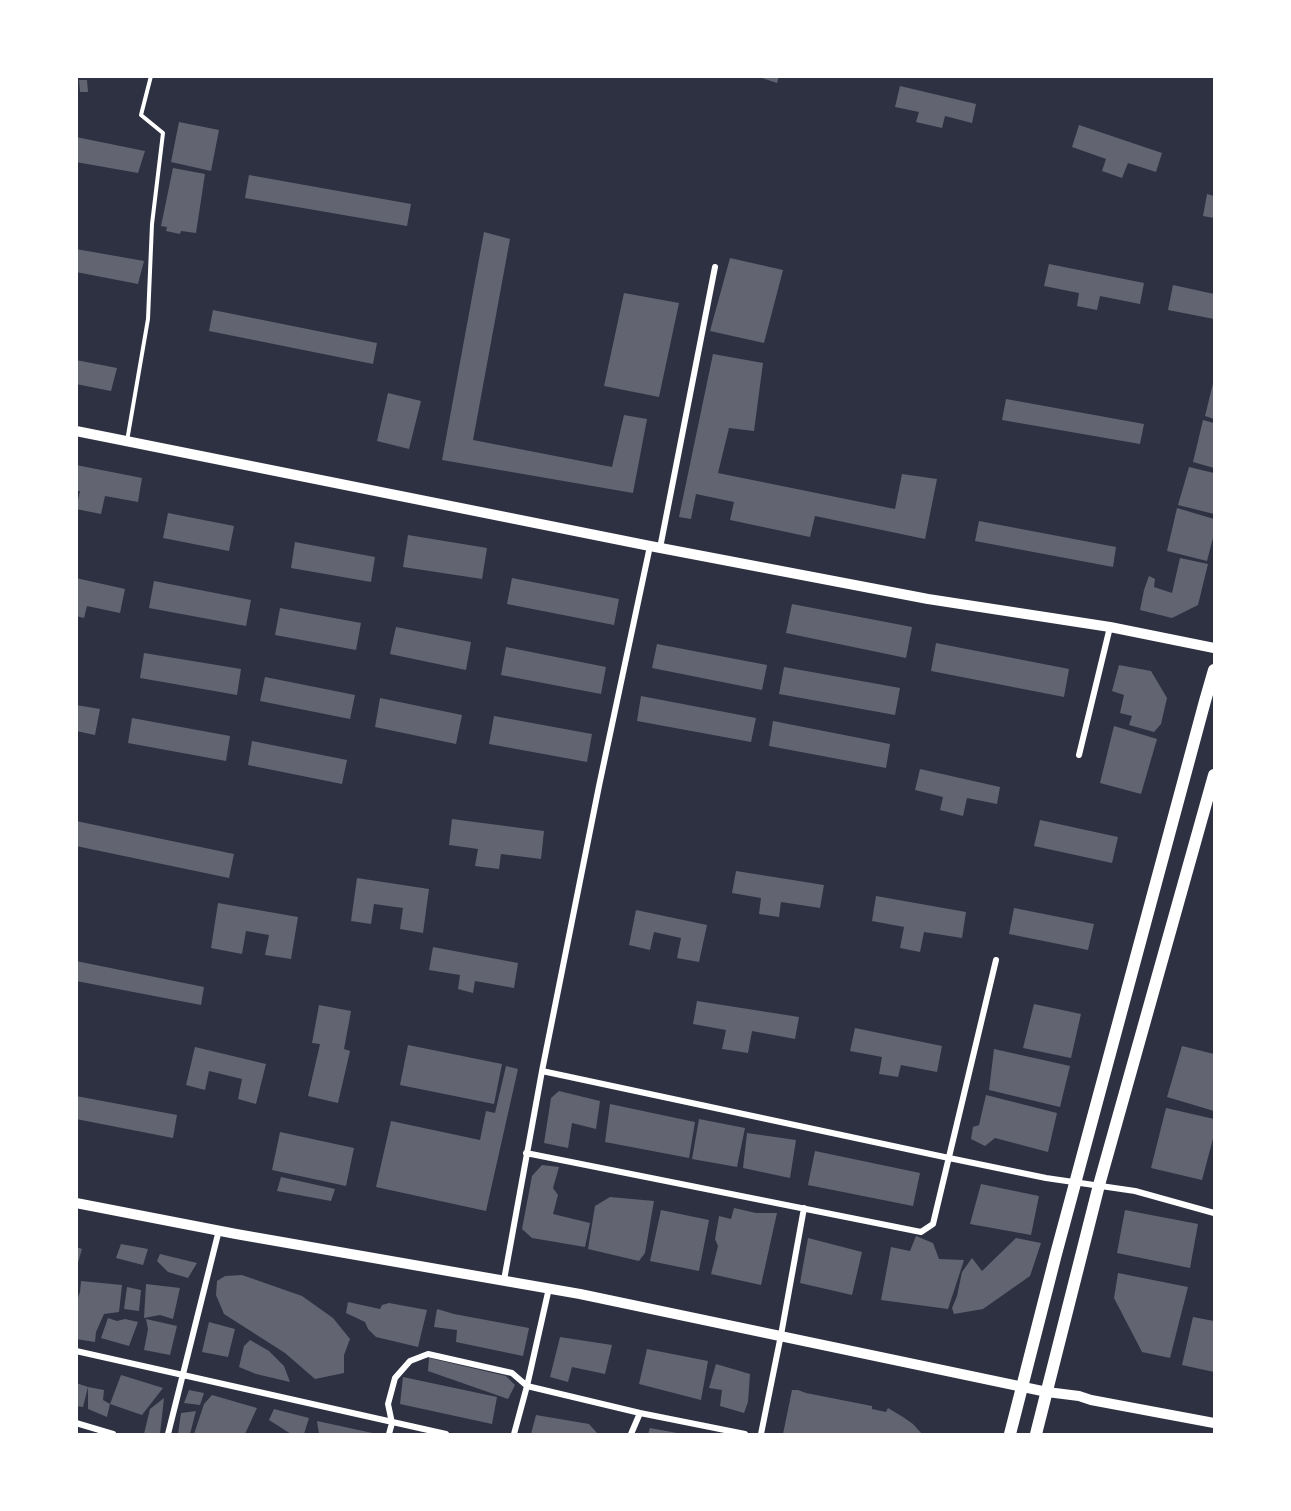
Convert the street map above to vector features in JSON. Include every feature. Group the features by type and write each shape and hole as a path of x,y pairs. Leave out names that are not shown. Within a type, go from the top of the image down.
{"main road":[{"path":"76,431 655,547 928,599 1110,627 1215,648"},
{"path":"1010,1434 1204,701 1215,670"},
{"path":"1036,1434 1099,1185 1215,775"},
{"path":"76,1203 549,1288 1022,1387 1215,1423"}],"street":[{"path":"504,1280 526,1153 601,776 655,547 716,267"},
{"path":"1079,755 1110,627"},
{"path":"526,1153 921,1232 933,1224 996,960"},
{"path":"542,1071 1046,1178 1135,1191 1215,1213"},
{"path":"761,1434 782,1335 804,1209"},
{"path":"168,1434 219,1230"},
{"path":"514,1434 549,1288"},
{"path":"76,1352 446,1434"},
{"path":"389,1434 392,1423 388,1404 394,1378 410,1361 428,1354 512,1373 527,1386 640,1413 745,1434"},
{"path":"631,1434 640,1413"},
{"path":"76,1423 113,1434"}],"lane":[{"path":"127,442 148,319 152,224 163,133 141,115 151,76"}],"building":[{"path":"756,76 779,76 777,83"},
{"path":"79,80 87,80 88,92 80,92"},
{"path":"900,86 976,104 972,123 945,116 942,128 916,122 919,112 895,107"},
{"path":"179,122 219,130 211,171 171,162"},
{"path":"1079,125 1162,153 1156,172 1128,163 1122,178 1102,171 1106,159 1072,147"},
{"path":"76,137 145,151 138,173 76,162"},
{"path":"173,168 205,174 196,233 181,231 180,234 166,231 167,227 161,226"},
{"path":"249,175 411,204 407,226 245,198"},
{"path":"1207,194 1214,196 1214,218 1203,216"},
{"path":"484,232 510,239 473,440 612,467 624,415 647,419 633,493 442,460"},
{"path":"76,249 144,261 138,284 76,272"},
{"path":"730,258 783,270 764,343 710,331"},
{"path":"1049,264 1144,283 1140,304 1100,296 1097,310 1077,306 1079,293 1044,286"},
{"path":"1173,285 1214,294 1214,319 1168,310"},
{"path":"624,293 679,303 659,397 604,386"},
{"path":"213,310 377,343 373,364 209,331"},
{"path":"713,354 763,363 754,431 729,428 718,473 895,509 902,474 937,479 925,539 815,516 810,537 730,520 734,502 696,494 691,519 679,517"},
{"path":"76,360 117,368 111,391 76,384"},
{"path":"1214,379 1214,419 1205,416"},
{"path":"388,393 421,401 409,449 377,441"},
{"path":"1006,399 1144,424 1140,444 1002,420"},
{"path":"1203,420 1214,423 1214,468 1193,462"},
{"path":"76,465 142,478 138,502 105,496 101,514 76,509 80,491 76,491"},
{"path":"1189,467 1214,473 1214,514 1178,505"},
{"path":"1177,508 1214,519 1214,534 1207,561 1167,551"},
{"path":"168,513 234,526 229,551 163,538"},
{"path":"979,521 1116,547 1113,567 975,541"},
{"path":"408,535 487,548 482,579 403,567"},
{"path":"295,542 375,557 371,582 291,568"},
{"path":"1180,558 1208,564 1198,605 1172,618 1140,610 1149,576 1155,579 1154,587 1172,593"},
{"path":"76,578 125,589 120,613 87,606 84,618 76,616"},
{"path":"512,578 619,599 614,625 507,604"},
{"path":"154,581 251,600 246,626 149,608"},
{"path":"792,604 912,627 906,658 786,633"},
{"path":"280,608 361,623 356,650 275,635"},
{"path":"396,627 471,642 466,670 390,654"},
{"path":"936,643 1069,669 1064,697 931,671"},
{"path":"657,644 767,665 762,690 652,668"},
{"path":"506,647 606,667 601,694 501,675"},
{"path":"144,653 241,669 237,695 140,678"},
{"path":"1119,665 1151,671 1167,698 1161,724 1154,732 1129,725 1132,716 1120,713 1124,695 1112,691"},
{"path":"784,667 900,688 895,715 779,694"},
{"path":"265,677 355,695 350,719 260,701"},
{"path":"641,696 756,718 751,742 637,721"},
{"path":"380,698 462,715 456,744 375,727"},
{"path":"76,705 100,709 95,735 76,731"},
{"path":"494,716 592,734 587,762 489,744"},
{"path":"132,718 230,736 226,761 128,743"},
{"path":"773,721 890,744 886,768 769,746"},
{"path":"1114,726 1157,739 1141,794 1100,783"},
{"path":"252,741 347,760 342,784 248,765"},
{"path":"920,769 1000,787 997,804 967,798 963,816 940,810 943,797 915,790"},
{"path":"452,819 544,831 541,859 501,854 499,869 475,866 478,849 449,845"},
{"path":"1040,820 1118,837 1112,863 1034,846"},
{"path":"76,821 234,854 229,878 76,846"},
{"path":"736,871 824,885 820,908 781,902 779,917 759,914 761,898 732,893"},
{"path":"357,878 429,889 423,933 400,929 403,908 374,904 371,924 351,921"},
{"path":"876,896 966,912 962,938 924,932 920,952 900,948 904,927 872,921"},
{"path":"218,903 298,917 291,959 265,955 269,935 246,931 242,954 211,948"},
{"path":"1014,908 1094,924 1088,950 1009,934"},
{"path":"636,910 707,925 699,962 677,958 681,938 654,932 650,950 629,945"},
{"path":"433,947 518,963 514,988 475,981 473,993 458,989 460,975 429,970"},
{"path":"76,961 204,987 201,1005 76,981"},
{"path":"697,1001 799,1017 795,1039 752,1031 748,1053 722,1049 726,1030 693,1024"},
{"path":"1034,1004 1081,1014 1071,1058 1023,1048"},
{"path":"319,1005 351,1011 344,1049 350,1051 338,1103 308,1096 320,1044 312,1043"},
{"path":"855,1028 942,1046 937,1072 901,1065 898,1077 879,1074 882,1057 850,1051"},
{"path":"408,1045 502,1064 494,1104 400,1085"},
{"path":"1182,1046 1214,1054 1214,1111 1167,1097"},
{"path":"195,1047 266,1064 256,1104 238,1099 242,1079 209,1071 205,1090 186,1085"},
{"path":"994,1049 1070,1066 1060,1107 989,1090"},
{"path":"506,1066 518,1069 486,1211 376,1187 391,1121 480,1140 486,1111 495,1113"},
{"path":"559,1091 600,1101 596,1129 572,1123 568,1148 544,1143 551,1098"},
{"path":"986,1095 1057,1113 1048,1152 995,1138 985,1146 971,1139 973,1127 979,1125"},
{"path":"76,1096 177,1115 173,1138 76,1119"},
{"path":"610,1104 695,1122 689,1158 605,1142"},
{"path":"1166,1108 1214,1119 1214,1135 1202,1180 1151,1168"},
{"path":"699,1119 745,1128 737,1167 692,1159"},
{"path":"280,1132 354,1148 346,1186 272,1170"},
{"path":"747,1133 796,1140 790,1178 743,1168"},
{"path":"815,1151 920,1173 913,1206 808,1185"},
{"path":"542,1165 559,1167 553,1188 558,1195 553,1214 590,1223 585,1247 532,1238 522,1229 532,1176"},
{"path":"281,1177 335,1189 331,1201 277,1191"},
{"path":"981,1184 1039,1196 1031,1235 970,1224"},
{"path":"610,1197 654,1201 645,1253 639,1261 588,1249 595,1206"},
{"path":"734,1208 756,1213 777,1213 761,1285 711,1274 718,1246 715,1239 719,1216 731,1219"},
{"path":"661,1210 709,1220 699,1271 650,1261"},
{"path":"1125,1210 1198,1224 1190,1268 1117,1253"},
{"path":"916,1236 933,1243 939,1259 964,1260 948,1309 881,1300 891,1247 910,1251"},
{"path":"808,1238 862,1252 852,1295 800,1283"},
{"path":"1016,1238 1041,1243 1030,1276 983,1309 954,1314 952,1308 962,1272 972,1258 982,1271"},
{"path":"121,1244 148,1249 143,1265 116,1258"},
{"path":"76,1247 82,1249 77,1266 76,1266"},
{"path":"160,1254 197,1263 188,1278 168,1272 157,1261"},
{"path":"1118,1273 1188,1287 1170,1358 1142,1352 1114,1298"},
{"path":"242,1275 302,1296 333,1318 350,1339 344,1355 344,1373 315,1379 285,1353 224,1314 216,1295 217,1281 225,1276"},
{"path":"81,1281 122,1285 119,1312 104,1314 96,1332 95,1342 76,1339 76,1303"},
{"path":"146,1284 180,1288 173,1319 160,1315 144,1318"},
{"path":"127,1287 141,1290 139,1311 124,1309"},
{"path":"348,1302 380,1309 382,1305 389,1303 427,1310 418,1347 376,1337 365,1322 346,1313"},
{"path":"437,1309 529,1328 523,1356 456,1342 457,1330 434,1327"},
{"path":"1193,1317 1214,1321 1214,1372 1182,1365"},
{"path":"108,1318 138,1322 129,1346 101,1338"},
{"path":"146,1319 177,1326 170,1355 144,1350 148,1329"},
{"path":"209,1322 235,1329 228,1357 202,1352"},
{"path":"560,1337 612,1345 605,1374 572,1367 568,1382 550,1377"},
{"path":"250,1340 269,1351 284,1366 290,1382 256,1374 239,1367 244,1346"},
{"path":"647,1349 708,1361 701,1400 639,1384"},
{"path":"429,1358 506,1376 515,1385 508,1399 428,1371"},
{"path":"716,1364 750,1374 748,1402 744,1413 720,1406 722,1390 709,1388"},
{"path":"121,1375 163,1388 142,1415 110,1404"},
{"path":"403,1377 497,1397 492,1424 400,1404"},
{"path":"76,1383 88,1387 83,1407 76,1406"},
{"path":"88,1387 104,1390 103,1400 110,1404 107,1417 88,1409"},
{"path":"189,1390 204,1393 200,1405 184,1403"},
{"path":"792,1390 872,1406 872,1409 886,1412 888,1408 913,1424 922,1434 783,1434"},
{"path":"212,1395 257,1408 245,1434 194,1434 204,1404"},
{"path":"164,1398 160,1434 144,1434 150,1409"},
{"path":"274,1409 309,1418 304,1434 291,1434 269,1420"},
{"path":"196,1411 190,1434 178,1434 181,1413"},
{"path":"536,1415 589,1424 598,1434 531,1434"},
{"path":"317,1421 377,1434 319,1434"},
{"path":"650,1428 677,1433 677,1434 648,1434"}]}
